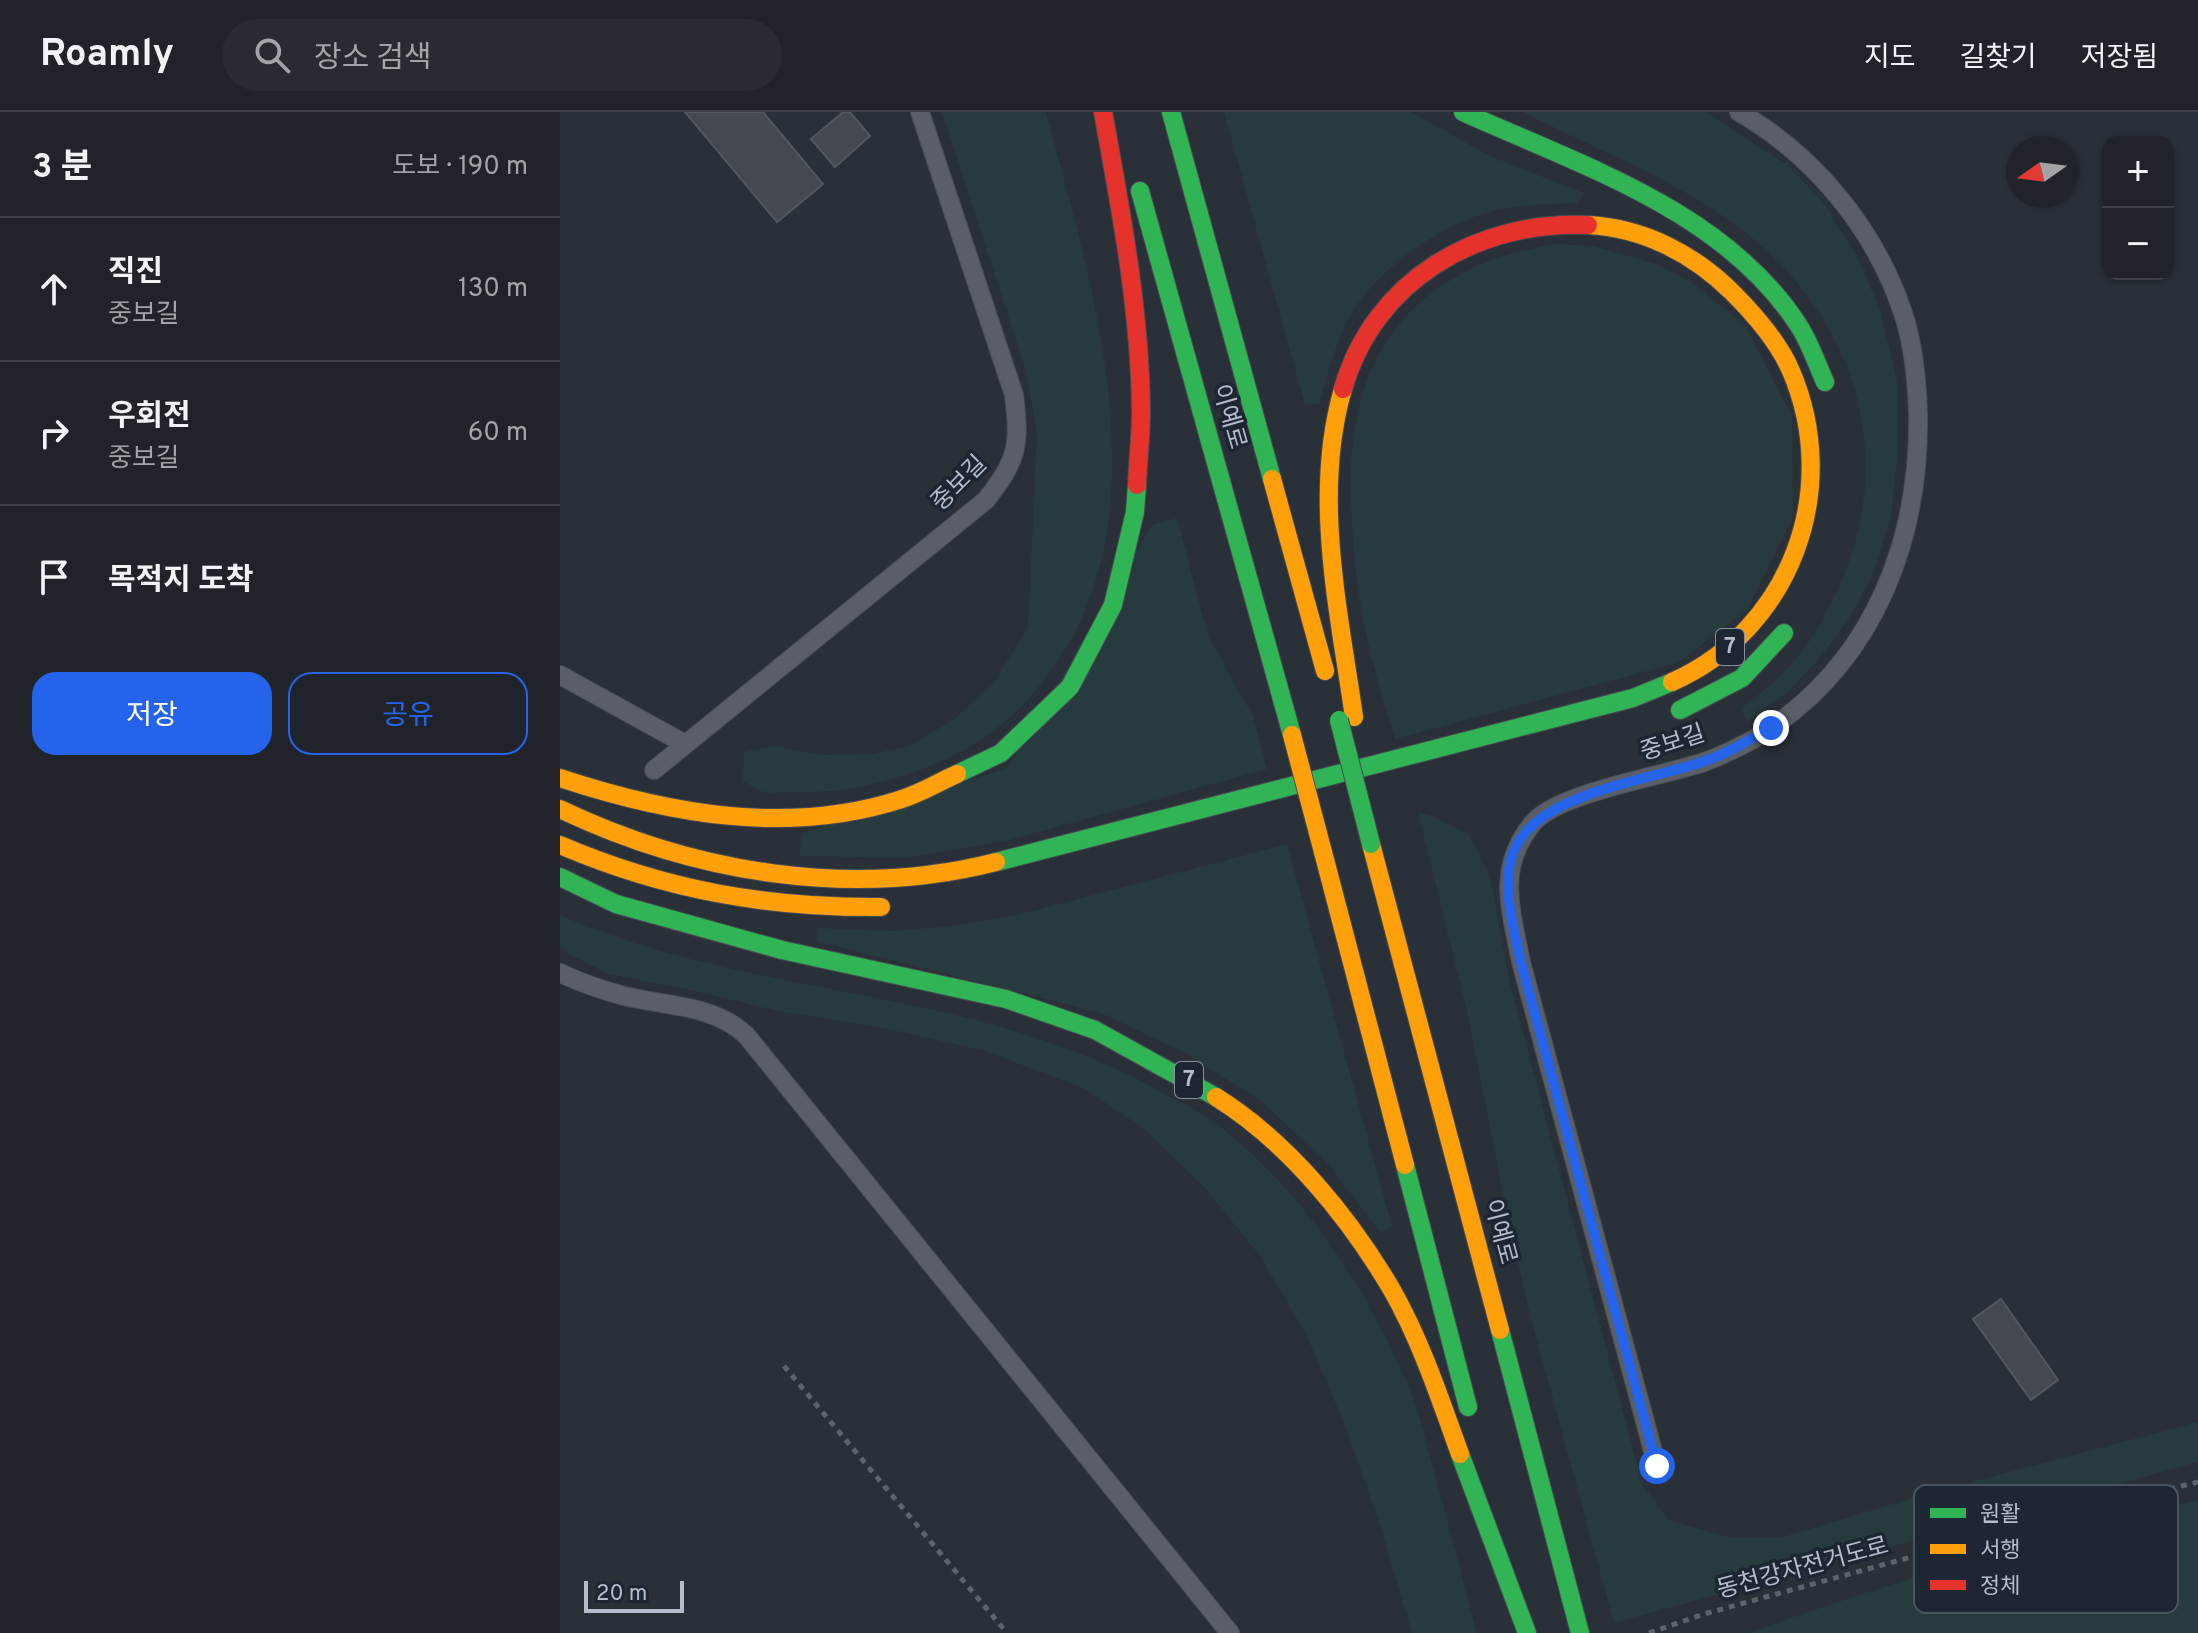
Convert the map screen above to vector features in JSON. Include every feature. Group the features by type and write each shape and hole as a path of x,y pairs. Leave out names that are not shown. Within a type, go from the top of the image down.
{"highway":[{"path":"560,778 658,808 732,819 816,816 875,808 939,789 997,758 1055,709 1096,649 1121,584 1137,510 1143,430 1133,308 1103,112"},
{"name":"이예로","path":"1118,112 1292,735 1471,1418"},
{"name":"이예로","path":"1171,112 1339,707 1371,844 1578,1625"},
{"path":"1463,112 1633,190 1697,224 1750,264 1790,308 1816,355 1829,396"},
{"name":"7","path":"560,809 594,827 669,852 813,876 897,878 975,867 1633,698 1683,678 1727,650 1765,609 1793,563 1806,520 1812,475 1808,423 1791,371 1764,326 1723,283 1680,252 1637,233 1585,224 1545,226 1496,235 1446,255 1411,278 1375,317 1353,356 1337,407 1331,463 1339,707"},
{"path":"1668,715 1742,678 1784,633 1792,620"},
{"path":"1295,815 1370,795"},
{"path":"560,845 660,881 744,899 814,907 896,907"},
{"name":"7","path":"560,877 616,904 782,950 1006,999 1095,1030 1198,1085 1239,1111 1316,1186 1344,1219 1392,1291 1429,1370 1527,1633"},
{"path":"1479,1449 1527,1633"}],"lane":[{"name":"중보길","path":"654,770 986,500 1008,472 1019,436 1014,395 920,112"},
{"name":"중보길","path":"1657,1466 1521,962 1508,896 1513,853 1534,821 1566,802 1708,761 1771,728 1820,686 1862,637 1892,579 1911,512 1918,442 1917,372 1904,314 1878,253 1808,161 1769,130 1739,112"},
{"path":"560,675 685,744"},
{"path":"560,973 584,984 623,995 719,1015 746,1035 1230,1633"}],"path":[{"path":"784,1366 1007,1633"},
{"name":"동천강자전거도로","path":"2178,1487 2198,1482"},
{"name":"동천강자전거도로","path":"1649,1633 1704,1614 1914,1556"}],"green space":[{"path":"942,112 1046,112 1099,326 1109,402 1112,476 1104,548 1083,616 1045,679 1006,721 976,743 925,768 858,787 764,792 743,781 744,752 774,746 822,755 871,754 910,746 957,717 995,680 1028,628 1037,434 1026,371"},
{"path":"1224,112 1411,112 1490,156 1584,193 1578,203 1512,208 1474,217 1421,244 1388,270 1361,300 1340,337 1319,404 1305,405"},
{"path":"1523,112 1706,112 1789,166 1823,202 1856,254 1881,312 1897,382 1898,450 1891,516 1873,574 1847,622 1816,662 1787,693 1748,721 1740,709 1778,678 1810,640 1838,589 1856,539 1865,490 1865,442 1856,395 1840,350 1816,308 1784,268 1746,233 1666,182"},
{"path":"1556,244 1594,246 1656,264 1690,281 1745,325 1792,417 1793,517 1746,611 1677,663 1395,739 1361,606 1352,524 1353,443 1371,371 1388,340 1411,311 1441,286 1488,261"},
{"path":"1177,518 1208,636 1253,716 1267,769 1010,840 904,858 799,856 802,833 1007,768 1152,525"},
{"path":"1418,813 1430,815 1468,834 1490,876 1509,979 1642,1484 1668,1520 1728,1537 1780,1538 1914,1497 1914,1540 1614,1623 1531,1319 1509,1225 1467,1010"},
{"path":"1287,844 1392,1227 1380,1232 1329,1165 1261,1101 1187,1054 1101,1013 816,941 819,928 892,931 952,926 1017,915"},
{"path":"560,915 647,947 692,959 920,1007 1050,1042 1112,1067 1217,1124 1279,1181 1307,1214 1333,1248 1377,1321 1413,1398 1477,1633 1412,1633 1381,1528 1345,1425 1306,1334 1260,1256 1206,1189 1142,1127 1083,1088 985,1051 884,1028 777,1011 609,974 560,947"},
{"path":"2198,1422 2198,1462 2115,1485 1960,1485"},
{"path":"2198,1500 2198,1633 1748,1633 1914,1578 1914,1613 2178,1613 2178,1505"}],"building":[{"path":"685,112 763,112 823,184 777,222"},
{"path":"843,112 850,112 870,136 835,167 811,139"},
{"path":"2001,1299 2058,1380 2031,1400 1973,1319"}],"traffic: fast":[{"path":"1171,112 1272,479"},
{"path":"1463,112 1602,173 1692,222 1732,252 1768,286 1799,326 1825,382"},
{"path":"1140,191 1292,735"},
{"path":"957,774 1001,753 1070,687 1113,605 1135,512 1137,485"},
{"path":"1680,710 1742,678 1784,633"},
{"path":"996,862 1633,698 1672,682"},
{"path":"1339,720 1371,844"},
{"path":"560,877 616,904 782,950 1006,999 1095,1030 1216,1097"},
{"path":"1405,1165 1468,1407"},
{"path":"1500,1330 1580,1633"},
{"path":"1460,1454 1527,1633"}],"traffic: slow":[{"path":"1588,225 1629,231 1648,238 1685,255 1718,279 1758,319 1780,349 1791,371 1805,416 1811,462 1807,508 1795,551 1775,592 1748,628 1713,658 1672,682"},
{"path":"1343,389 1334,429 1329,511 1336,595 1354,717"},
{"path":"1272,479 1325,671"},
{"path":"1292,735 1323,852"},
{"path":"560,778 644,802 686,810 773,818 859,810 909,797 957,774"},
{"path":"560,809 664,849 719,864 774,873 830,878 886,878 941,873 996,862"},
{"path":"1371,844 1500,1330"},
{"path":"560,845 638,874 717,893 798,904 881,907"},
{"path":"1323,852 1405,1165"},
{"path":"1216,1097 1268,1136 1292,1159 1356,1235 1392,1290 1412,1329 1460,1454"}],"traffic: jam":[{"path":"1103,112 1137,336 1141,411 1137,485"},
{"path":"1343,389 1358,350 1379,317 1405,288 1436,264 1470,246 1508,233 1547,226 1588,225"}],"route":[{"path":"1657,1466 1521,962 1508,896 1513,853 1534,821 1566,802 1708,761 1771,728"}]}
